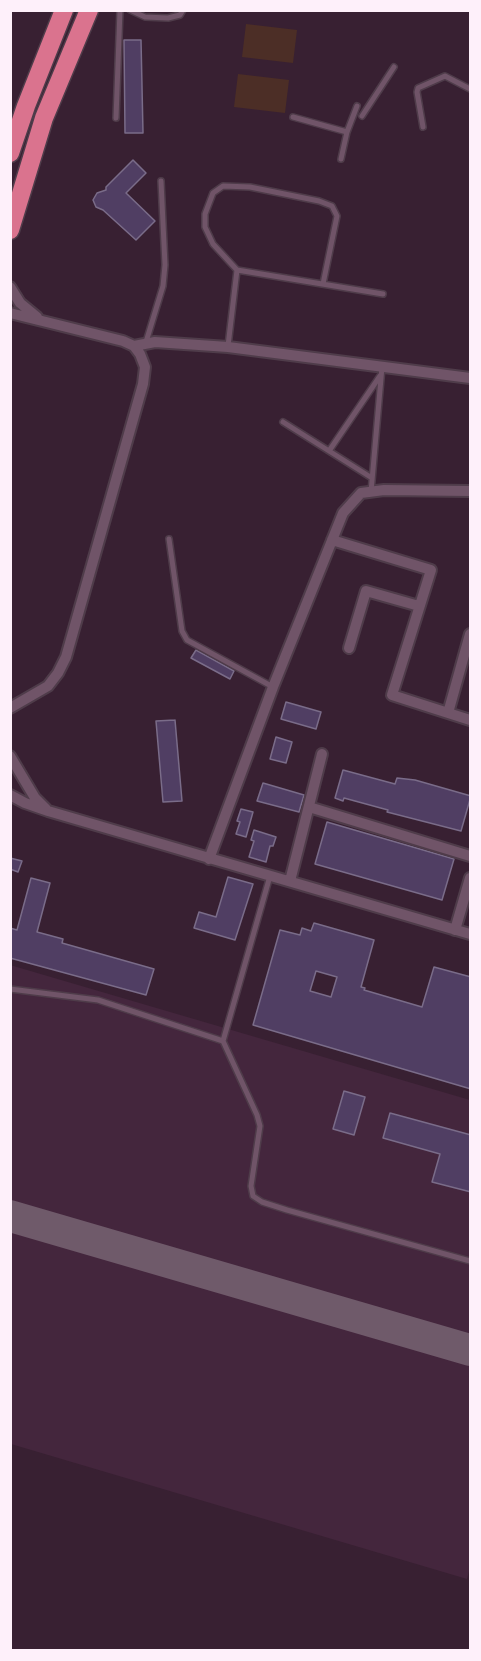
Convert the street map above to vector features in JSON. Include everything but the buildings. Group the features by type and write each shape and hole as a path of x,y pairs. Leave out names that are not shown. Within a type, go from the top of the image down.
{"highway":[{"path":"10,153 64,10"},
{"path":"10,230 44,118 89,10"}],"street":[{"path":"10,287 20,303 45,322"},
{"path":"10,313 123,341 134,346 140,354 144,367 143,384 66,657 48,686 10,708"},
{"path":"134,346 156,342 228,347 381,371 471,378"},
{"path":"209,859 273,687 343,513 362,493 384,490 471,491"},
{"path":"332,540 430,570 392,695 471,720"},
{"path":"349,648 366,591 419,606"},
{"path":"448,713 471,634"},
{"path":"290,881 322,754"},
{"path":"10,756 35,798 48,812"},
{"path":"10,795 48,812 471,934"},
{"path":"309,807 471,856"},
{"path":"455,930 471,878"}],"lane":[{"path":"116,118 120,10"},
{"path":"130,10 145,17 168,18 180,15 183,10"},
{"path":"362,116 394,67"},
{"path":"423,127 418,88 445,76 471,90"},
{"path":"340,159 357,106"},
{"path":"293,117 347,132"},
{"path":"146,344 163,286 165,265 161,181"},
{"path":"323,284 337,216 332,206 319,201 250,187 223,186 213,193 205,214 205,227 213,244 237,270 383,294"},
{"path":"228,347 237,270"},
{"path":"329,451 381,371"},
{"path":"371,492 381,371"},
{"path":"283,422 372,478"},
{"path":"169,539 182,631 187,640 273,687"},
{"path":"270,876 223,1041 260,1126 250,1186 253,1196 262,1202 287,1210 471,1261"},
{"path":"10,989 98,1000 223,1041"}],"shaded area":[{"path":"246,24 297,30 293,63 242,57"},
{"path":"238,74 289,80 285,113 234,107"},
{"path":"10,965 470,1100 470,1567 467,1579 11,1444"}],"taxiway":[{"path":"10,1216 470,1350"}]}
